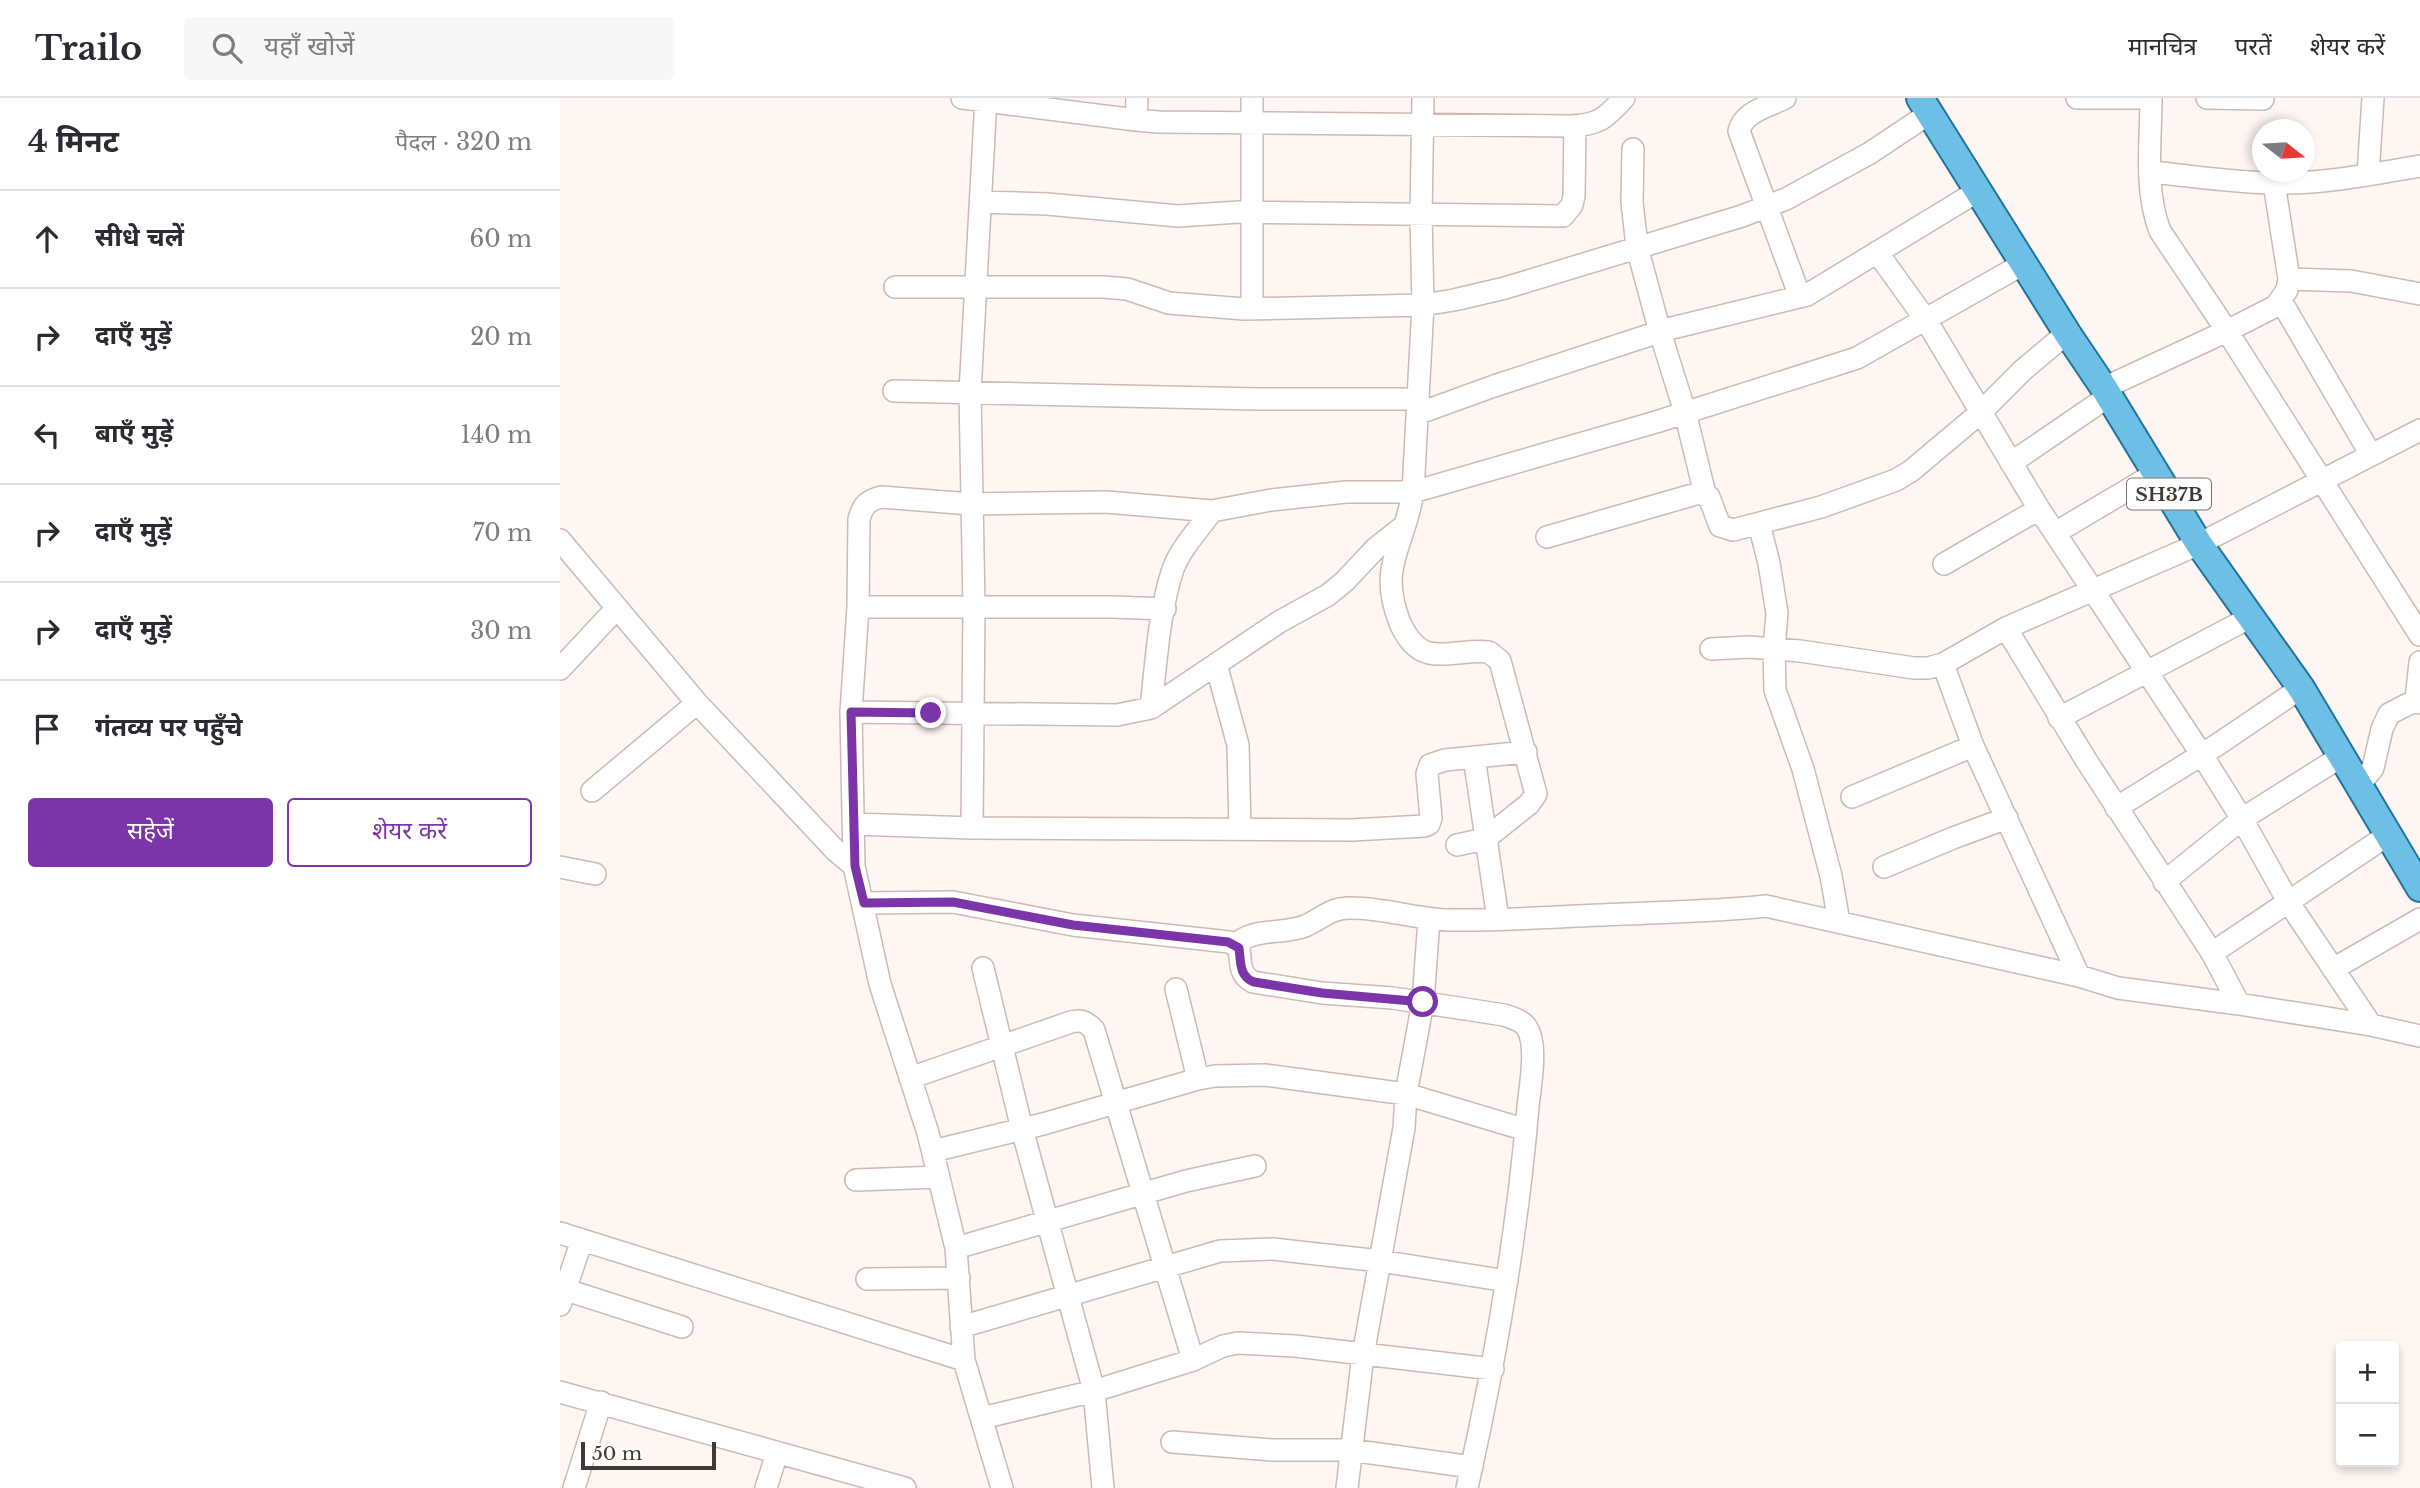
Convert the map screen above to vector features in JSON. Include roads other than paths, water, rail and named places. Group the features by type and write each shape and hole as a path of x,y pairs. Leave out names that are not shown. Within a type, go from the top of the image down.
{"main road":[{"name":"SH37B","path":"1925,106 2023,264 2107,392 2199,544 2301,688 2420,888"}],"street":[{"path":"962,98 1136,120 1575,126 1590,125 1606,118 1624,98"},
{"path":"1136,98 1136,120"},
{"path":"1252,98 1252,309"},
{"path":"1423,98 1423,305 1413,492 1406,525 1394,555 1390,579 1393,604 1405,634 1416,647 1430,653 1482,651 1494,655 1500,661 1536,787 1535,800 1485,839 1457,845"},
{"path":"1785,98 1749,114 1742,121 1739,131 1800,297"},
{"path":"2077,98 2149,98 2154,216 2160,231 2227,331 2420,635"},
{"path":"2207,98 2263,99"},
{"path":"2368,175 2373,98"},
{"path":"972,828 974,606 970,392 986,100"},
{"path":"895,287 1103,286 1126,289 1169,303 1252,309 1423,305 1454,300 1505,288 1742,216 1786,199 1870,153 1925,106"},
{"path":"981,202 1047,204 1178,216 1253,212 1563,216 1572,205 1574,196 1575,126"},
{"path":"1633,149 1632,202 1637,247 1685,412 1705,494"},
{"path":"2151,172 2274,183 2368,175 2420,166"},
{"path":"2011,463 2107,392 2281,302 2289,279 2274,183"},
{"path":"894,391 1258,399 1418,406 1494,386 1660,332 1800,297 1978,191"},
{"path":"1877,252 1926,320 2039,509 2202,755 2289,903 2371,1025"},
{"path":"1003,1488 964,1360 956,1248 933,1151 880,984 855,866 851,712 858,607 859,519 862,506 881,497 971,504 1107,502 1212,511 1271,500 1346,492 1413,492 1857,358 2023,264"},
{"path":"2289,279 2351,281 2420,294"},
{"path":"2281,302 2371,455"},
{"path":"1548,537 1699,493 1709,497 1720,526 1732,530 1821,507 1896,480 1912,471 1980,413 2023,370 2067,333"},
{"path":"1711,649 1749,647 1800,651 1914,668 1943,664 2006,628 2199,544 2420,430"},
{"path":"2055,533 2156,473"},
{"path":"1944,564 2039,509"},
{"path":"1151,708 1165,609 1174,567 1212,511"},
{"path":"1759,524 1777,613 1775,690 1803,769 1831,876 1839,922"},
{"path":"851,712 1117,715 1151,708 1279,622 1328,595 1376,548 1406,525"},
{"path":"560,540 697,703 836,851 855,866"},
{"path":"858,607 1165,609"},
{"path":"560,669 617,608"},
{"path":"2059,718 2251,617"},
{"path":"2006,628 2059,718 2211,953 2239,1004"},
{"path":"2359,785 2373,768 2382,729 2389,714 2418,701 2420,662"},
{"path":"1216,664 1233,719 1238,746 1240,829"},
{"path":"1943,664 1973,746 2079,976"},
{"path":"2116,808 2202,755 2301,688"},
{"path":"592,791 697,703"},
{"path":"1852,797 1973,746"},
{"path":"855,824 972,828 1352,830 1424,826 1429,824 1431,818 1427,774 1430,765 1445,760 1526,752"},
{"path":"2164,882 2242,819 2342,756"},
{"path":"1474,757 1498,919"},
{"path":"1884,867 2007,818"},
{"path":"2211,953 2388,835"},
{"path":"560,867 595,874"},
{"path":"864,903 953,902 1073,925 1228,942 1239,948 1241,971 1254,982 1322,993 1423,1002 1504,1015 1527,1026 1531,1037 1532,1056 1526,1130 1507,1281 1493,1369 1467,1488"},
{"path":"1235,944 1250,935 1287,931 1307,925 1326,912 1345,908 1399,912 1429,919 1498,919 1719,911 1766,906 2079,976 2118,988 2239,1004 2371,1025 2420,1036"},
{"path":"1347,1488 1363,1355 1404,1128 1406,1094 1423,1002 1429,919"},
{"path":"2333,969 2420,919"},
{"path":"983,968 1022,1129 1094,1391 1103,1488"},
{"path":"1176,989 1198,1079"},
{"path":"911,1078 1079,1020 1087,1023 1094,1030 1193,1360"},
{"path":"933,1151 1215,1076 1265,1075 1406,1094 1526,1130"},
{"path":"956,1248 1142,1194 1255,1166"},
{"path":"856,1180 939,1177"},
{"path":"560,1233 964,1360"},
{"path":"582,1240 562,1294 682,1327"},
{"path":"961,1327 1220,1251 1299,1251 1507,1281"},
{"path":"867,1279 958,1278"},
{"path":"982,1418 1094,1391 1238,1343 1295,1346 1493,1369"},
{"path":"560,1392 905,1488"},
{"path":"574,1488 601,1402"},
{"path":"1172,1442 1273,1450 1350,1450 1472,1466"},
{"path":"766,1488 777,1453"}]}
